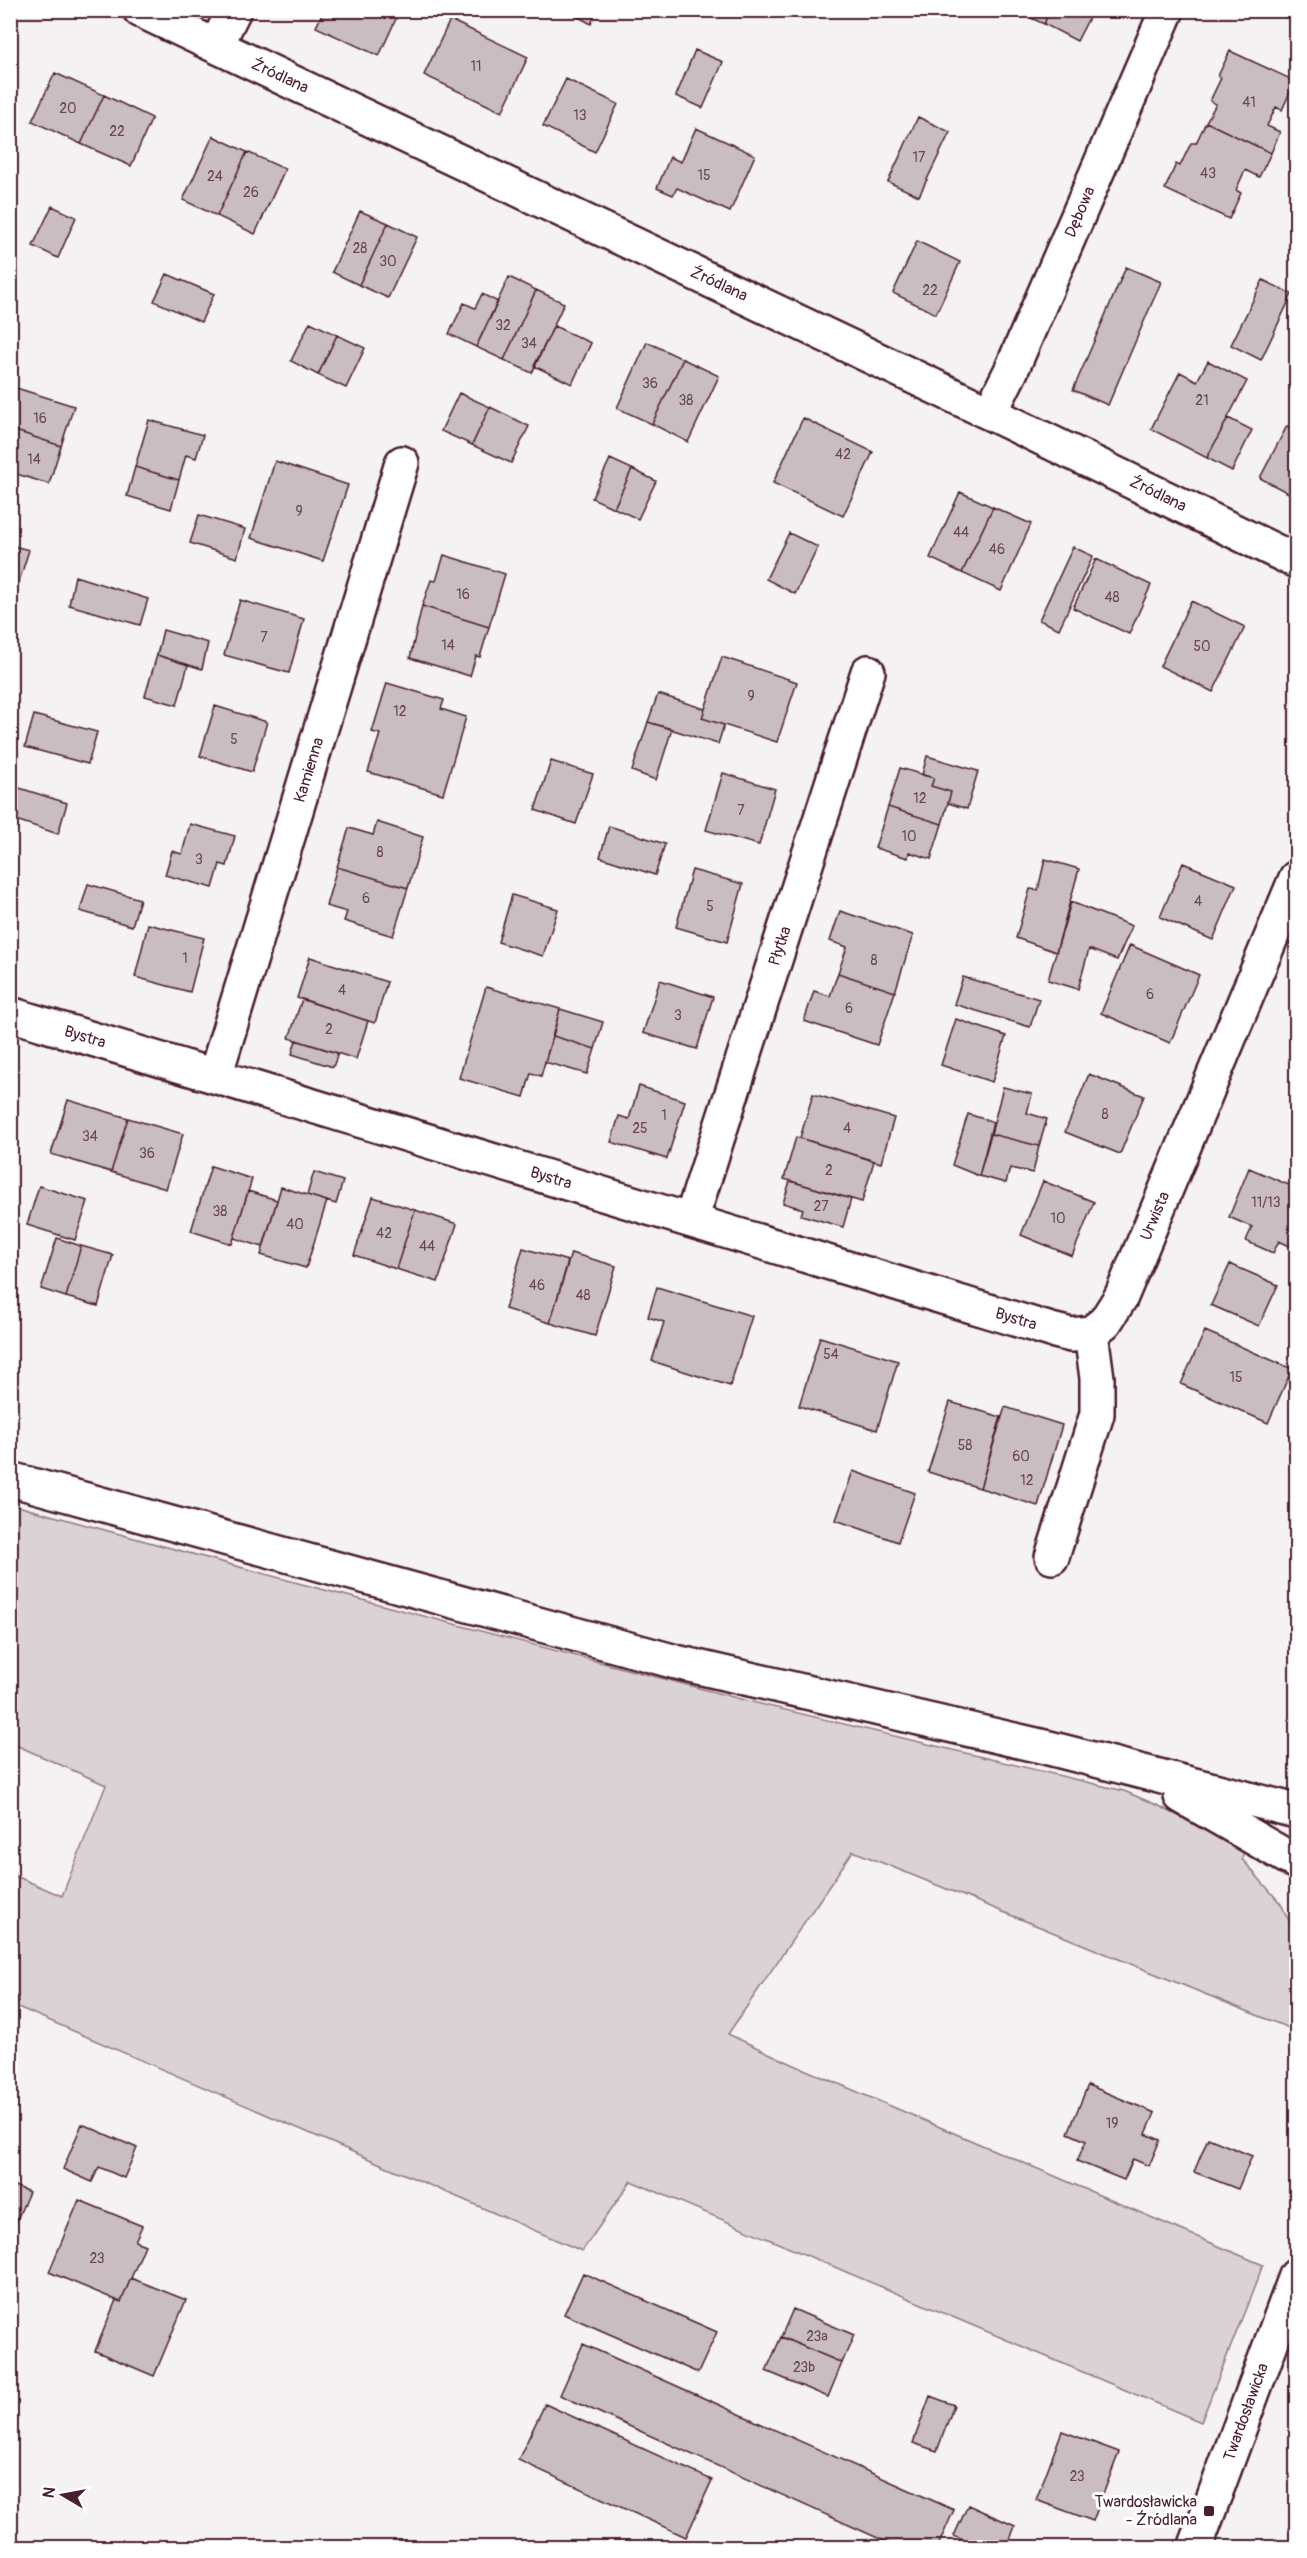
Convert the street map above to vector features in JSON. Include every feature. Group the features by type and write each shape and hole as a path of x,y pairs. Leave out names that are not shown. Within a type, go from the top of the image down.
{"street":[{"name":"Źródlana","path":"140,10 990,413 1296,561"},
{"path":"216,46 234,10"},
{"name":"Dębowa","path":"990,413 1011,371 1167,10"},
{"name":"Kamienna","path":"215,1077 402,463"},
{"name":"Płytka","path":"691,1220 868,672"},
{"name":"Urwista","path":"1092,1333 1105,1322 1121,1297 1296,878"},
{"name":"Bystra","path":"10,1014 1051,1330 1071,1335 1092,1333"},
{"path":"1052,1557 1097,1414 1097,1378 1092,1333"},
{"path":"10,1479 676,1662 1045,1747 1296,1811"},
{"path":"1129,1769 1200,1805 1296,1862"},
{"name":"Twardosławicka","path":"1196,2547 1296,2276"}],"shaded area":[{"path":"10,1504 298,1583 752,1702 1124,1791 1159,1806 1244,1850 1242,1859 1281,1904 1296,1936 1296,2031 853,1851 728,2034 792,2064 1263,2265 1201,2422 631,2181 582,2251 11,2004 11,1874 62,1896 106,1785 11,1743"}],"building":[{"path":"324,10 400,10 379,56 316,27"},
{"path":"566,10 597,10 591,24"},
{"path":"1014,10 1050,10 1044,24"},
{"path":"1050,10 1093,10 1077,41 1044,24"},
{"path":"450,20 528,57 502,112 424,75"},
{"path":"695,50 723,62 703,108 676,96"},
{"path":"1230,51 1295,81 1282,110 1276,107 1267,126 1280,132 1271,153 1206,122 1216,104 1210,101 1221,78 1218,76"},
{"path":"55,73 104,95 81,144 32,121"},
{"path":"566,79 618,104 595,152 543,126"},
{"path":"104,95 152,118 131,166 81,144"},
{"path":"918,117 950,132 919,196 888,182"},
{"path":"1206,122 1271,153 1259,177 1245,170 1236,190 1241,193 1229,219 1165,189 1176,164 1180,166 1191,143 1196,143"},
{"path":"696,128 755,155 730,212 677,188 673,195 657,188 670,157 681,162"},
{"path":"213,136 247,152 217,216 183,200"},
{"path":"247,152 285,169 255,234 217,216"},
{"path":"52,206 76,217 58,258 33,246"},
{"path":"360,211 388,223 359,285 332,272"},
{"path":"388,223 417,237 388,298 359,285"},
{"path":"917,241 960,262 936,314 893,293"},
{"path":"1126,267 1161,282 1108,405 1073,390"},
{"path":"167,274 214,294 201,322 154,301"},
{"path":"509,277 536,290 504,360 476,347"},
{"path":"1263,280 1292,294 1261,360 1231,345"},
{"path":"536,290 564,303 532,373 504,360"},
{"path":"482,294 498,302 476,347 449,334 464,303 475,308"},
{"path":"310,322 337,335 318,375 291,361"},
{"path":"554,326 591,343 572,384 534,366"},
{"path":"337,335 365,348 346,388 318,375"},
{"path":"647,342 683,359 652,424 617,408"},
{"path":"683,359 719,376 688,442 652,424"},
{"path":"1208,361 1247,381 1207,458 1151,429 1180,372 1197,381"},
{"path":"10,386 74,406 61,446 10,429"},
{"path":"459,393 490,407 472,445 441,431"},
{"path":"490,407 529,426 511,463 472,445"},
{"path":"803,418 873,452 843,516 773,483"},
{"path":"1228,418 1252,430 1232,471 1207,458"},
{"path":"149,420 203,435 196,458 186,455 179,480 135,467"},
{"path":"1287,426 1296,430 1296,497 1260,478"},
{"path":"10,429 61,446 49,484 10,472"},
{"path":"610,459 632,469 614,508 592,498"},
{"path":"275,461 348,485 323,561 251,538"},
{"path":"135,467 179,480 171,509 127,496"},
{"path":"632,469 656,481 638,519 614,508"},
{"path":"960,492 993,507 962,573 930,558"},
{"path":"993,507 1031,524 1001,591 962,573"},
{"path":"199,515 245,529 237,558 190,543"},
{"path":"789,533 818,547 795,594 766,579"},
{"path":"10,545 29,550 17,588 10,586"},
{"path":"1073,547 1093,556 1059,629 1039,620"},
{"path":"444,555 505,574 489,627 422,606 431,580 436,581"},
{"path":"1096,559 1151,585 1129,634 1073,608"},
{"path":"75,576 148,599 140,625 69,605"},
{"path":"240,600 304,619 289,673 224,655"},
{"path":"1191,601 1245,627 1213,692 1160,666"},
{"path":"422,606 489,627 480,657 476,656 470,676 410,658"},
{"path":"163,630 208,643 202,669 157,655"},
{"path":"157,655 188,665 177,705 145,696"},
{"path":"722,657 797,682 777,742 702,718"},
{"path":"387,683 444,700 441,709 466,717 443,794 368,772 380,734 372,732"},
{"path":"658,694 705,709 702,718 724,725 718,744 648,722"},
{"path":"215,706 267,722 252,772 200,756"},
{"path":"34,715 97,732 88,764 25,747"},
{"path":"648,722 672,729 656,780 632,771"},
{"path":"927,756 978,771 967,809 948,803 951,792 931,786 934,778 922,775"},
{"path":"551,761 593,774 576,824 535,810"},
{"path":"900,768 934,778 931,786 951,792 942,824 888,807"},
{"path":"723,773 775,789 759,845 706,830"},
{"path":"10,785 67,803 58,834 10,818"},
{"path":"888,807 942,824 931,859 909,852 908,858 875,848"},
{"path":"377,822 423,837 408,888 337,867 349,828 373,835"},
{"path":"190,824 235,836 227,866 220,864 213,888 165,875 172,851 182,854"},
{"path":"609,826 665,844 655,875 600,857"},
{"path":"1045,859 1079,869 1056,952 1016,938 1030,889 1038,890"},
{"path":"1183,863 1236,885 1213,940 1160,917"},
{"path":"337,867 408,888 393,936 344,921 347,912 326,906"},
{"path":"692,870 743,884 727,942 676,927"},
{"path":"88,884 140,899 132,926 80,911"},
{"path":"512,895 558,909 543,956 498,942"},
{"path":"1071,902 1132,926 1117,960 1089,949 1078,989 1048,980"},
{"path":"840,911 913,935 895,992 838,973 847,947 830,941"},
{"path":"148,924 204,938 190,992 135,977"},
{"path":"1130,945 1199,975 1170,1043 1101,1013"},
{"path":"310,957 387,982 375,1023 297,998"},
{"path":"838,973 895,992 877,1045 804,1021 814,991 830,996"},
{"path":"963,977 1039,999 1030,1027 954,1004"},
{"path":"660,980 713,997 697,1049 643,1033"},
{"path":"486,987 560,1009 541,1076 531,1073 524,1097 459,1078"},
{"path":"302,999 368,1021 356,1059 289,1038"},
{"path":"560,1009 603,1022 595,1049 553,1036"},
{"path":"956,1019 1006,1036 992,1082 941,1065"},
{"path":"553,1036 595,1049 587,1074 545,1062"},
{"path":"296,1040 338,1053 333,1067 292,1054"},
{"path":"1089,1074 1144,1096 1120,1154 1065,1132"},
{"path":"639,1086 685,1101 667,1159 611,1142 619,1116 629,1119"},
{"path":"1003,1087 1032,1094 1027,1113 1047,1119 1039,1146 991,1134"},
{"path":"813,1094 894,1118 881,1163 800,1138"},
{"path":"68,1100 128,1118 111,1172 51,1154"},
{"path":"968,1114 993,1122 979,1176 952,1165"},
{"path":"128,1118 183,1134 166,1189 111,1172"},
{"path":"991,1134 1039,1146 1033,1173 1010,1168 1006,1183 979,1176"},
{"path":"796,1137 874,1161 862,1202 784,1179"},
{"path":"211,1166 252,1179 232,1244 191,1231"},
{"path":"1249,1168 1296,1188 1296,1249 1279,1241 1273,1253 1246,1241 1252,1227 1229,1217"},
{"path":"314,1172 343,1181 336,1204 307,1195"},
{"path":"790,1181 851,1199 843,1227 801,1215 803,1209 783,1203"},
{"path":"1043,1181 1094,1202 1072,1256 1021,1235"},
{"path":"39,1186 88,1201 75,1240 27,1225"},
{"path":"281,1187 327,1201 306,1268 261,1255"},
{"path":"248,1191 277,1200 263,1247 234,1238"},
{"path":"373,1197 415,1210 396,1269 354,1255"},
{"path":"415,1210 457,1224 438,1282 396,1269"},
{"path":"57,1238 81,1246 66,1297 41,1289"},
{"path":"81,1246 113,1255 98,1306 66,1297"},
{"path":"523,1248 568,1261 550,1323 505,1309"},
{"path":"571,1253 616,1266 595,1336 550,1323"},
{"path":"1230,1264 1278,1285 1259,1326 1211,1305"},
{"path":"657,1287 752,1316 730,1386 652,1361 664,1322 648,1317"},
{"path":"1205,1331 1292,1369 1268,1423 1181,1384"},
{"path":"820,1337 898,1361 877,1430 799,1406"},
{"path":"950,1402 1001,1417 980,1488 928,1472"},
{"path":"1005,1407 1062,1425 1038,1506 980,1488"},
{"path":"853,1471 915,1493 898,1542 836,1520"},
{"path":"1088,2085 1155,2113 1146,2134 1160,2140 1149,2166 1133,2159 1124,2180 1077,2161 1086,2141 1068,2133"},
{"path":"82,2124 137,2148 124,2178 99,2167 92,2182 63,2169"},
{"path":"1208,2138 1252,2156 1238,2189 1194,2172"},
{"path":"10,2184 29,2192 10,2236"},
{"path":"79,2200 142,2226 135,2241 145,2245 121,2302 49,2272"},
{"path":"583,2273 717,2332 698,2373 564,2314"},
{"path":"131,2278 186,2300 154,2376 95,2351 116,2300 121,2302"},
{"path":"793,2309 854,2335 842,2363 781,2337"},
{"path":"781,2337 842,2363 828,2397 766,2371"},
{"path":"583,2344 954,2510 937,2548 900,2548 560,2395"},
{"path":"930,2396 954,2405 937,2451 913,2443"},
{"path":"545,2404 712,2480 686,2537 518,2460"},
{"path":"1062,2431 1119,2452 1093,2521 1036,2500"},
{"path":"968,2505 1015,2526 1007,2548 980,2548 954,2536"}],"place":[{"name":"Twardosławicka - Źródlana","path":"1209,2511"}]}
